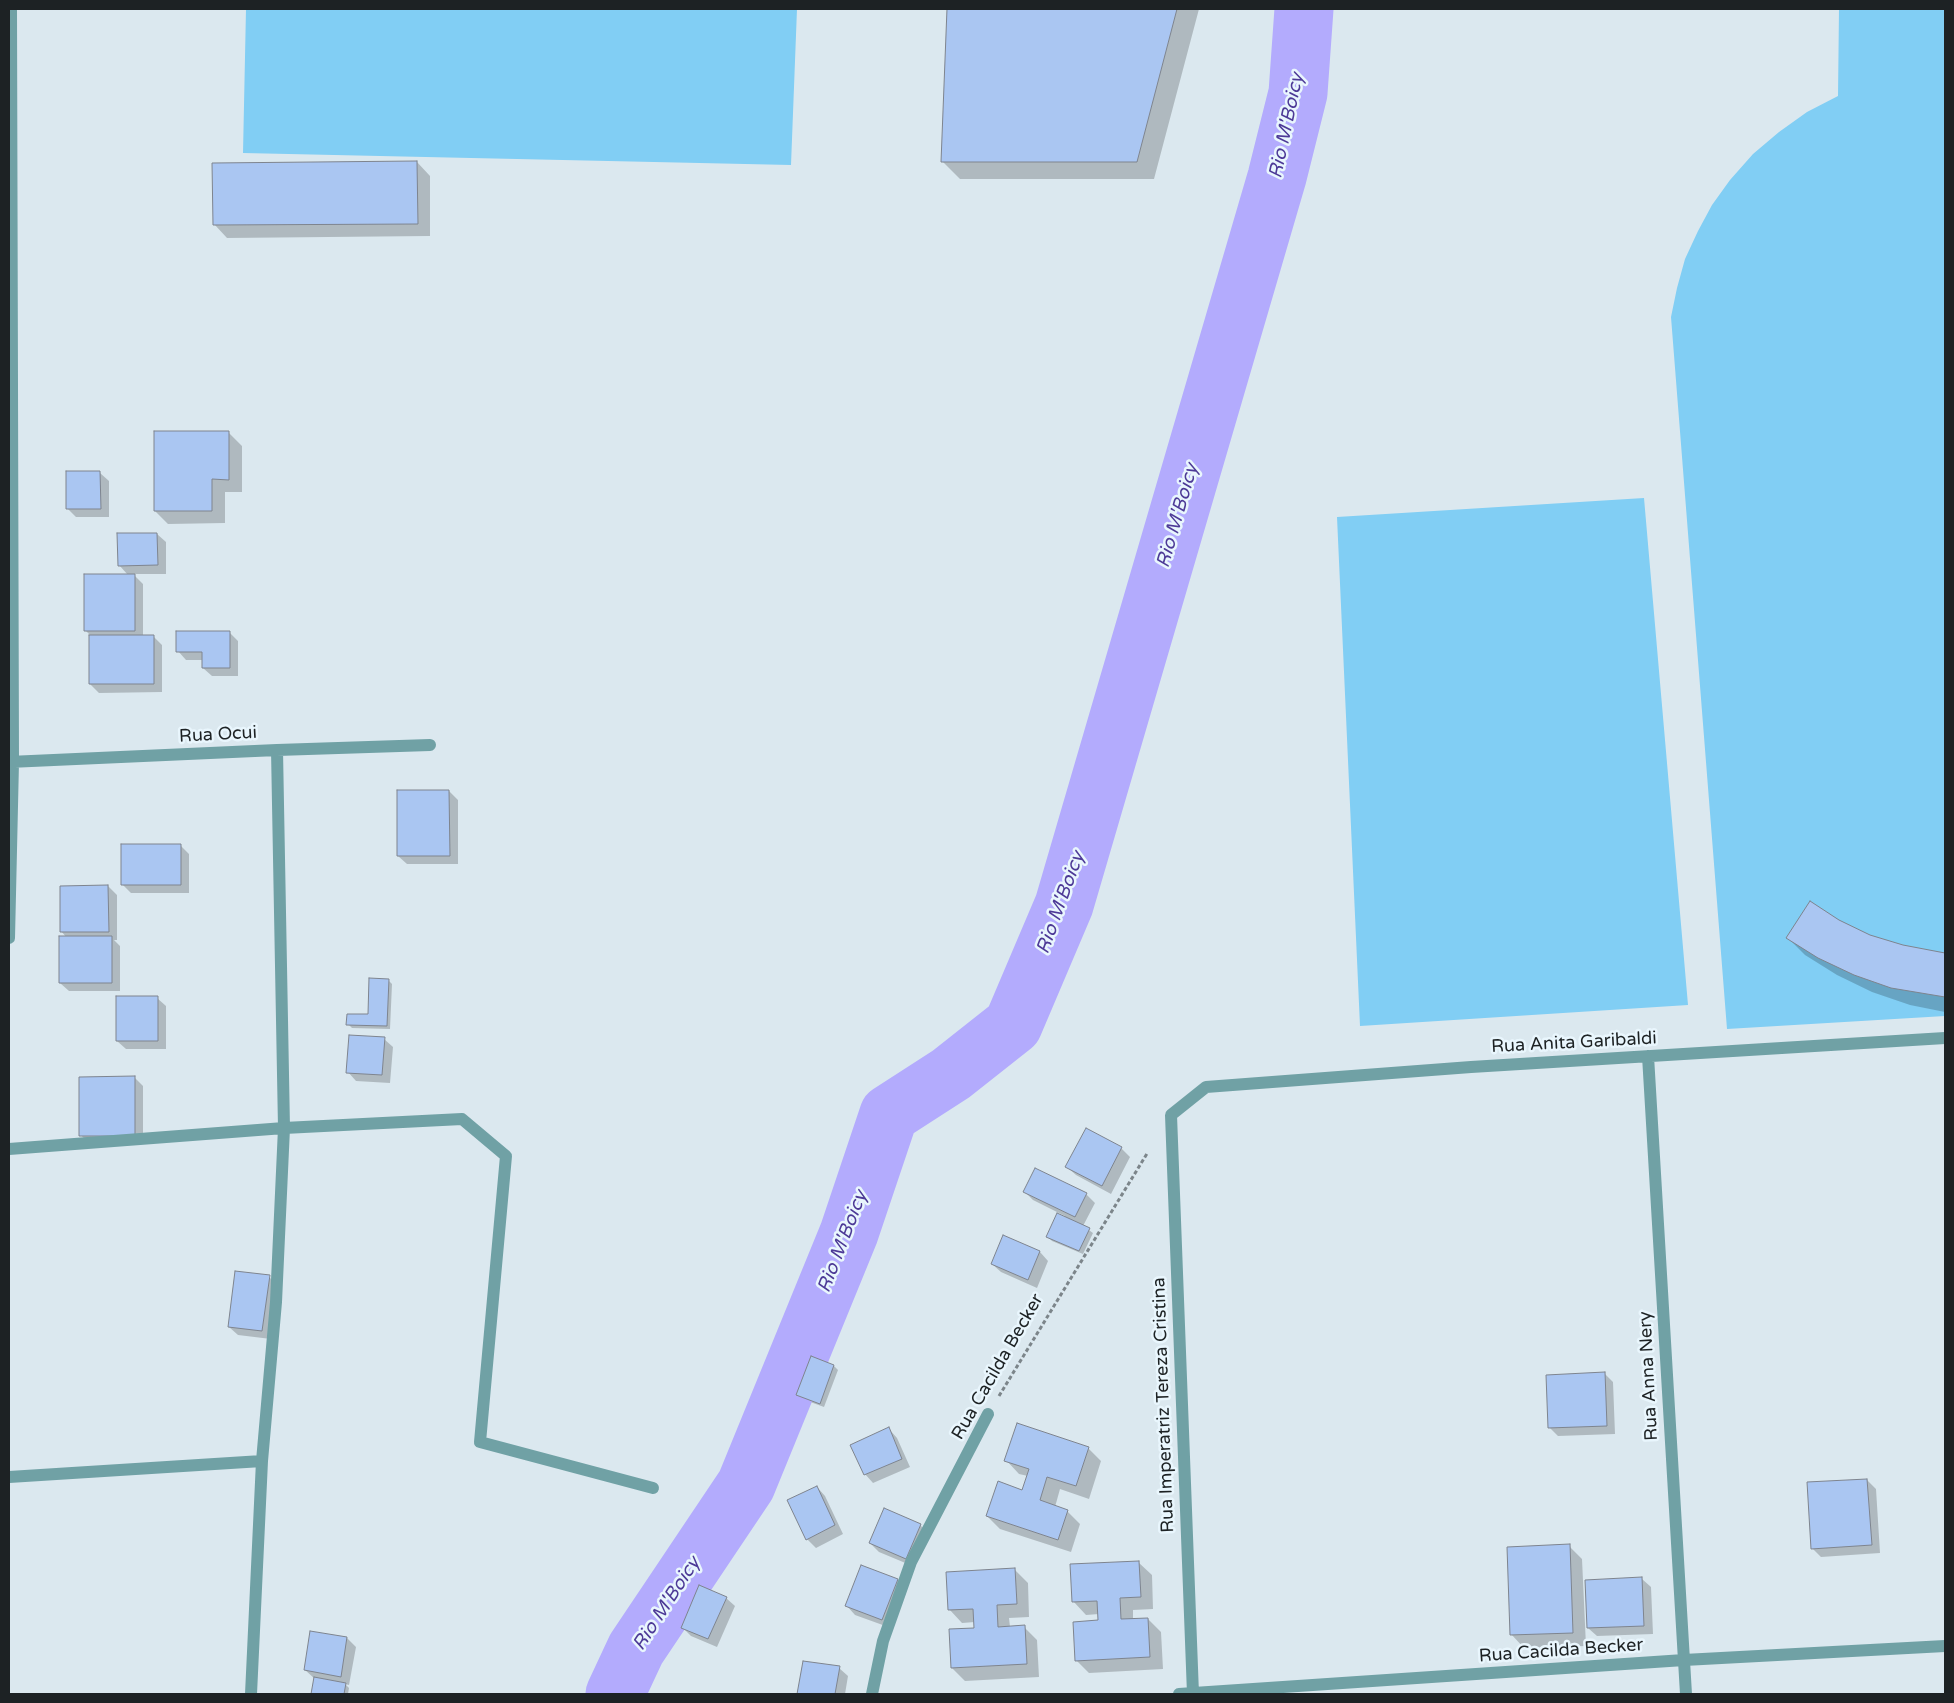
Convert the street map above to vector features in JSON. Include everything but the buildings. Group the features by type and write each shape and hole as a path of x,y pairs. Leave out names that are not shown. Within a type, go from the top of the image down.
{"street":[{"path":"9,938 11,762 11,9"},
{"name":"Rua Ocui","path":"11,762 430,745"},
{"path":"251,1694 262,1461 276,1302 284,1128 278,750"},
{"name":"Rua Anita Garibaldi","path":"1171,1115 1206,1087 1471,1067 1945,1038"},
{"name":"Rua Anna Nery","path":"1648,1056 1686,1694"},
{"name":"Rua Imperatriz Tereza Cristina","path":"1171,1115 1193,1694"},
{"path":"9,1149 284,1128 462,1119 506,1156 480,1442 653,1488"},
{"name":"Rua Cacilda Becker","path":"872,1694 883,1641 911,1562 988,1414"},
{"path":"9,1477 262,1461"},
{"name":"Rua Cacilda Becker","path":"1179,1694 1684,1660 1945,1646"}],"path":[{"name":"Rua Cacilda Becker","path":"988,1414 1150,1148"}],"shaded area":[{"path":"246,9 797,9 791,165 243,153"},
{"path":"1839,9 1945,9 1945,1016 1727,1029 1671,317 1685,259 1712,205 1730,180 1753,154 1779,132 1807,112 1838,96"},
{"path":"1644,498 1688,1005 1360,1026 1337,517"}],"waterway":[{"name":"Rio M'Boicy","path":"615,1694 636,1649 746,1485 849,1233 889,1114 951,1074 1013,1025 1064,905 1277,177 1298,93 1304,9"}]}
